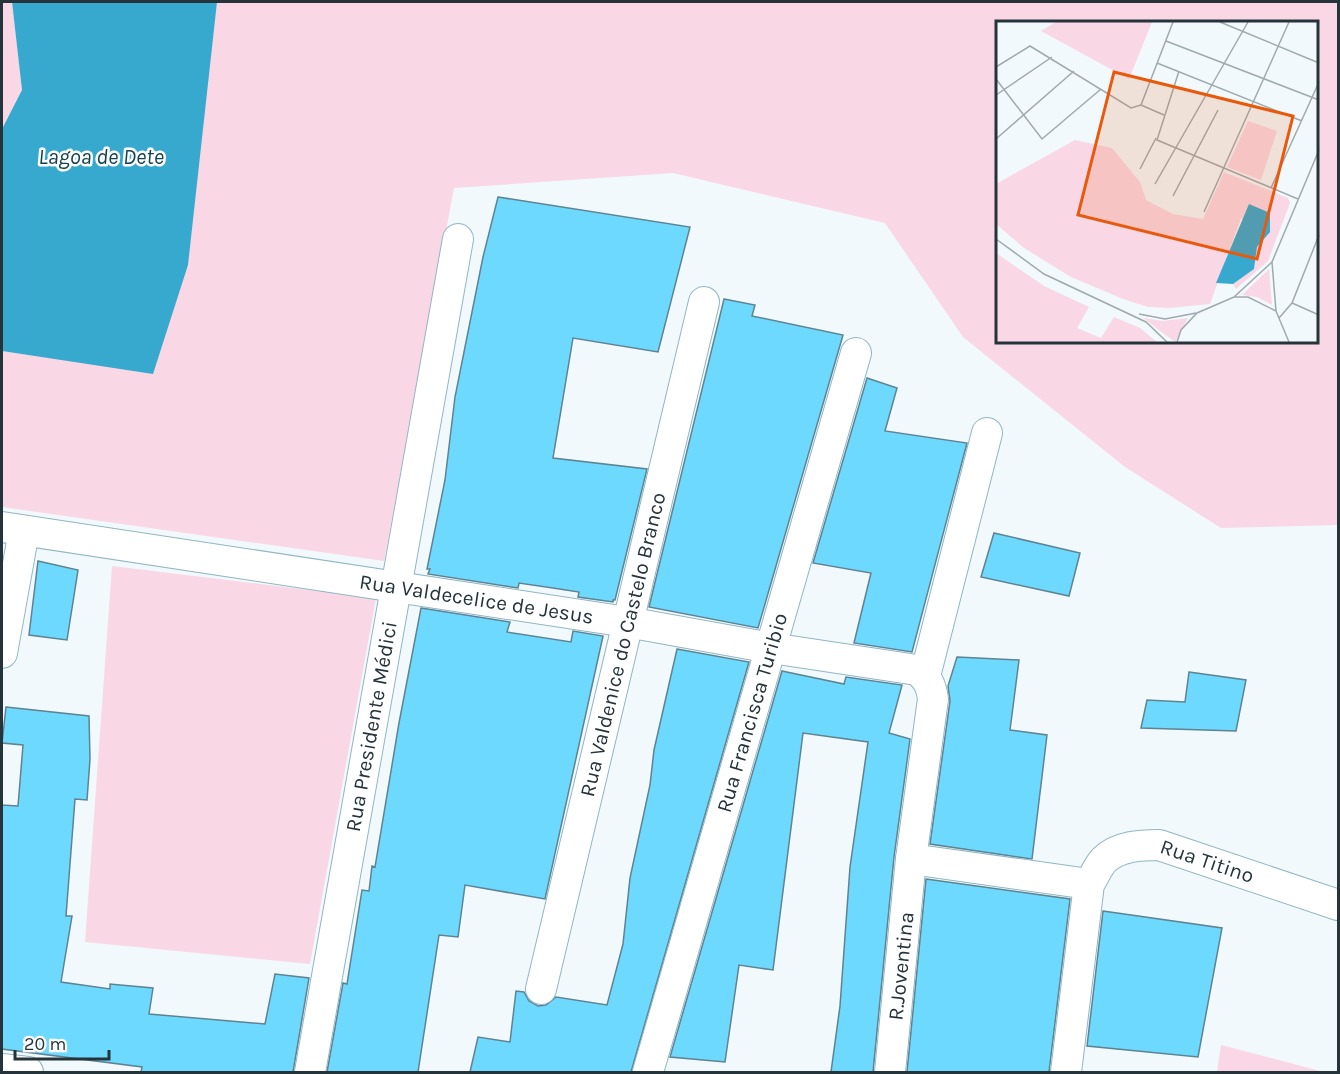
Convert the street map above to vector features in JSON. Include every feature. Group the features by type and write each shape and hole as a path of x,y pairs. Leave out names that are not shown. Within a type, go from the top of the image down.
{"street":[{"name":"Rua Presidente Médici","path":"310,1072 458,238"},
{"name":"Rua Valdenice do Castelo Branco","path":"541,989 704,302"},
{"name":"Rua Francisca Turibio","path":"648,1072 856,353"},
{"name":"R.Joventina","path":"890,1072 929,687 987,433"},
{"name":"Rua Valdecelice de Jesus","path":"13,529 627,622 771,648 917,670 929,687"},
{"path":"2,653 13,529"},
{"name":"Rua Titino","path":"1089,884 1104,860 1119,850 1139,845 1159,845 1338,905"},
{"path":"911,859 1089,884 1066,1072"},
{"path":"2,1069 28,1072"}],"shaded area":[{"path":"2,2 12,2 22,90 2,129"},
{"path":"217,2 1338,2 1338,525 1221,528 1125,467 963,337 885,223 673,173 454,188 384,561 2,507 2,351 153,373 211,48"},
{"path":"112,566 376,598 310,964 85,942"},
{"path":"1221,1045 1324,1072 1217,1072"}],"water":[{"name":"Lagoa de Dete","path":"12,2 217,2 188,265 153,374 2,351 2,129 22,90"}],"building":[{"path":"498,197 690,227 658,352 573,338 553,458 647,469 613,602 578,597 579,592 553,588 519,583 518,588 428,574 430,569 427,569 445,480 455,397 483,257"},
{"path":"724,299 755,305 752,316 843,335 758,628 649,607"},
{"path":"867,378 897,388 885,431 967,443 912,652 854,643 871,573 813,563"},
{"path":"994,533 1080,553 1069,596 981,577"},
{"path":"38,561 78,570 67,640 29,635"},
{"path":"421,608 510,622 507,632 571,642 573,631 603,636 545,899 465,885 458,937 439,935 418,1072 327,1072 343,983 347,984 362,890 369,891 372,866 375,867"},
{"path":"677,649 749,662 631,1072 470,1072 478,1037 510,1042 516,991 524,992 529,1001 538,1006 546,1005 556,997 607,1005 623,944 630,878 650,785 654,750"},
{"path":"957,657 1019,660 1010,730 1047,735 1032,859 930,844 950,701 948,686"},
{"path":"782,671 844,684 846,677 902,685 889,733 910,739 894,857 873,1072 831,1072 840,1006 850,867 868,742 803,733 773,970 739,965 725,1062 670,1057"},
{"path":"1189,672 1246,680 1236,731 1141,728 1147,700 1185,702"},
{"path":"6,707 89,716 90,759 87,800 75,799 66,916 72,916 61,982 110,989 110,984 153,988 149,1014 265,1024 275,974 309,978 293,1072 141,1072 142,1067 2,1049 2,805 18,806 23,745 2,743"},
{"path":"926,879 1070,899 1049,1072 907,1072"},
{"path":"1103,911 1222,928 1198,1057 1087,1046"}]}
